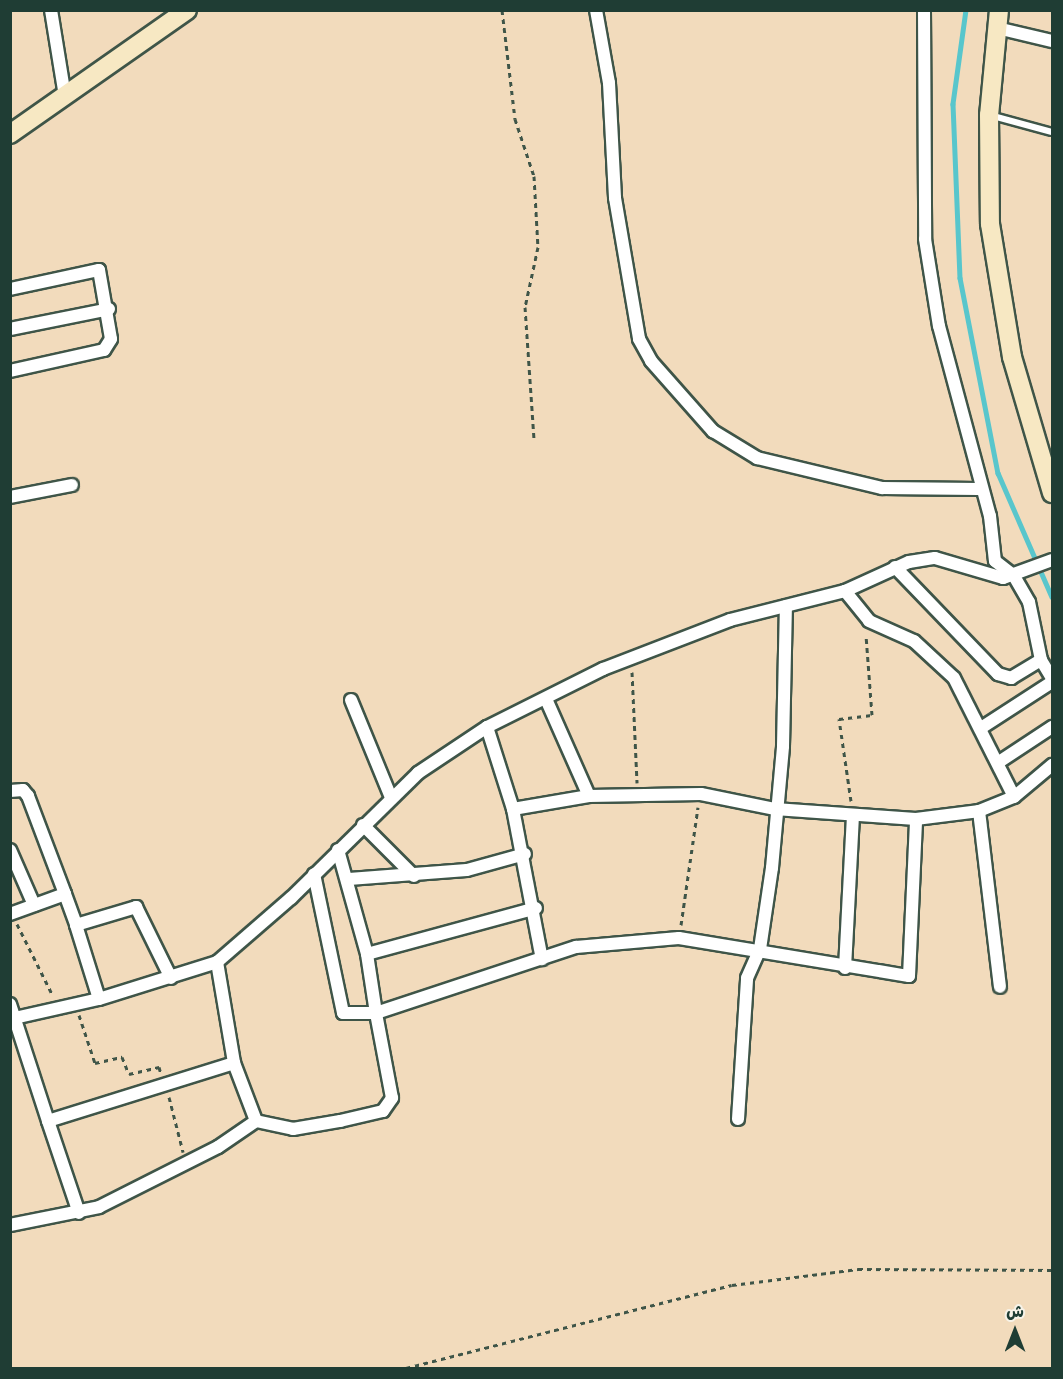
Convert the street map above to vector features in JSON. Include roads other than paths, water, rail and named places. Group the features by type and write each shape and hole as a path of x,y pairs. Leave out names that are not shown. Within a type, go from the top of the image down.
{"street":[{"path":"51,10 64,96"},
{"path":"10,134 187,10"},
{"path":"596,10 609,83 615,198 639,339 651,361 706,425 757,458 882,488 978,489"},
{"path":"924,10 925,239 939,326 978,489 990,516 995,561 1019,574 1029,602 1041,660 1053,680 981,728"},
{"path":"1053,42 998,19 989,116 987,187 1002,309 1053,493"},
{"path":"10,289 97,270 109,309 108,348 10,371"},
{"path":"10,329 109,309"},
{"path":"10,497 72,485"},
{"path":"14,1018 99,999 217,962 314,874 390,795 487,727 631,657 730,620 845,591 895,567 935,558 992,576 1019,574 1053,560"},
{"path":"895,567 998,674 1011,678 1041,660"},
{"path":"845,591 869,621 899,632 934,656 954,678 999,762 1014,796"},
{"path":"738,1119 747,978 760,949 783,746 786,606"},
{"path":"546,699 589,796"},
{"path":"351,700 390,795"},
{"path":"487,727 525,854 536,908 542,959"},
{"path":"999,762 1053,727"},
{"path":"513,809 589,796 701,794 775,809 916,819 978,811 1014,796 1053,765"},
{"path":"10,791 23,790 28,796 76,925 99,999"},
{"path":"978,811 1000,987"},
{"path":"845,968 853,815"},
{"path":"314,874 343,1013 376,1013 542,959 610,940 679,938 760,949 845,968 909,976 916,819"},
{"path":"363,825 414,876"},
{"path":"10,850 34,905"},
{"path":"10,1225 79,1213 186,1164 256,1121 293,1129 388,1107 392,1085 376,1013 367,954 349,879 338,850"},
{"path":"349,879 414,876 467,870 525,854"},
{"path":"11,913 65,894"},
{"path":"76,925 136,907 171,978"},
{"path":"367,954 536,908"},
{"path":"217,962 234,1063 256,1121"},
{"path":"10,1004 79,1213"},
{"path":"48,1121 234,1063"}],"lane":[{"path":"989,116 1053,132"}],"waterway":[{"path":"966,10 953,104 960,278 998,473 1052,597"}]}
